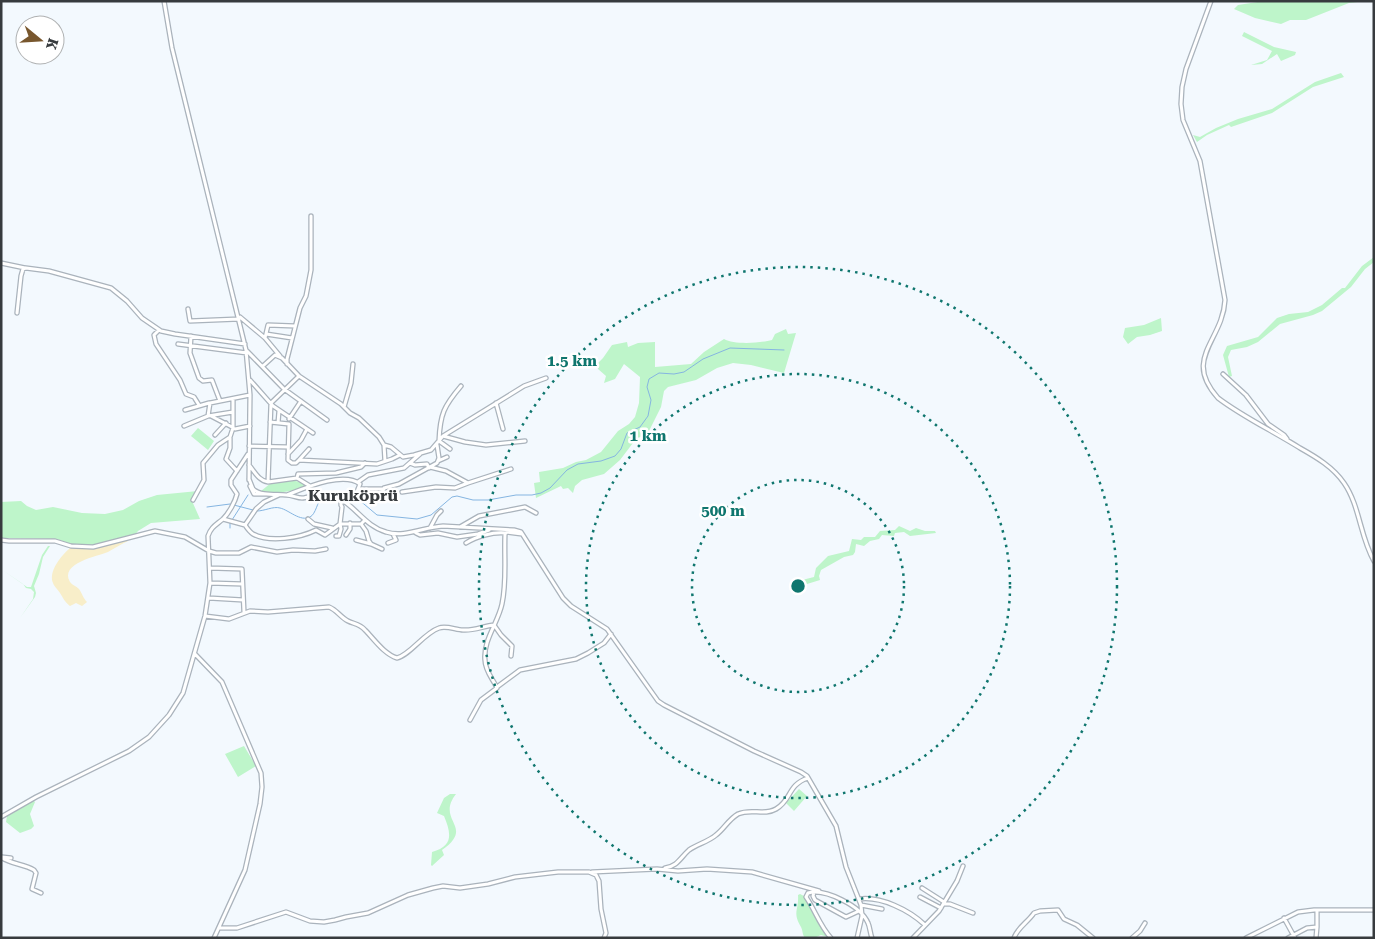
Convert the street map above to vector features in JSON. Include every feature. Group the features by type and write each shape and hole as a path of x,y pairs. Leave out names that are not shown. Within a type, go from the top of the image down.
{"street":[{"path":"164,1 172,48 247,351 250,380 249,480 254,490 301,498 320,494 336,497 356,494 365,496 382,493 384,488"},
{"path":"1211,1 1189,59 1181,95 1183,120 1200,160 1225,300 1220,325 1203,359 1203,372 1208,385 1218,398 1328,466 1345,484 1365,544 1374,561"},
{"path":"287,364 295,326 300,308 306,296 311,270 311,216"},
{"path":"1,263 49,270 110,288 127,301 142,318 159,330 245,344"},
{"path":"17,313 21,276 25,268"},
{"path":"188,309 190,320 239,318 265,338 299,376 341,404 380,437 384,445 385,462"},
{"path":"265,338 269,325 295,326"},
{"path":"159,330 154,335 156,344 180,380 186,394 194,397 199,406"},
{"path":"266,334 292,338"},
{"path":"191,336 190,353 200,379 203,381 212,380 220,401"},
{"path":"178,344 247,351 284,389 327,420"},
{"path":"263,366 275,355 282,358"},
{"path":"344,407 351,383 353,364"},
{"path":"1223,374 1246,395 1268,424 1284,435 1287,440"},
{"path":"268,482 271,403 299,376"},
{"path":"384,445 400,455 408,457 431,450 443,436 524,386 546,378"},
{"path":"250,380 279,411 313,433"},
{"path":"438,461 440,425 444,410 461,386"},
{"path":"184,410 250,395"},
{"path":"233,399 233,427 230,448 226,458 236,471"},
{"path":"301,401 289,418 288,460 296,463 308,449"},
{"path":"209,403 210,416"},
{"path":"496,403 503,429"},
{"path":"278,423 279,411"},
{"path":"184,426 210,416 233,412"},
{"path":"210,416 235,429 250,426"},
{"path":"270,422 289,424"},
{"path":"214,434 226,423"},
{"path":"288,454 301,440 307,429"},
{"path":"443,436 486,445 525,441"},
{"path":"193,500 204,480 203,463 218,445 230,438"},
{"path":"438,443 450,449"},
{"path":"249,446 288,447"},
{"path":"1,818 36,797 115,759 140,744 169,715 183,693 206,616 210,583 208,536 210,530 224,519 232,505 237,494 231,481 249,453"},
{"path":"286,495 310,486 342,479 358,482 368,475 404,468 420,454"},
{"path":"299,460 377,464 400,455"},
{"path":"359,488 384,488 399,484 447,457"},
{"path":"297,478 298,474 336,473 362,467 365,463"},
{"path":"410,463 415,465 427,464 429,467 446,471 468,483"},
{"path":"249,465 260,479 268,482 297,478 310,486"},
{"path":"402,492 455,488 511,469"},
{"path":"356,494 360,484 358,482"},
{"path":"245,525 254,510 264,502 280,495"},
{"path":"336,497 341,503 341,530 339,536 336,536"},
{"path":"341,503 348,503 376,528 392,534 418,533 420,535 438,532 456,537 478,534 490,529"},
{"path":"341,503 348,503"},
{"path":"460,528 479,516 525,507 536,513"},
{"path":"430,528 434,519 441,511"},
{"path":"346,535 356,512"},
{"path":"224,519 245,525 254,534 272,539 316,530 325,535 332,528 340,524 360,524 366,530 371,544"},
{"path":"308,519 314,524 332,528"},
{"path":"360,524 365,520"},
{"path":"410,533 443,526 514,530 522,534 563,598 571,606 600,623 612,634 653,695 664,706 754,752 801,772 808,778 836,826 846,867 859,899 862,916 867,922 872,938"},
{"path":"1,540 55,541 71,546 93,547 154,532 185,537 216,553 239,553 251,547 277,552 326,549"},
{"path":"466,543 493,533 514,532 522,534"},
{"path":"497,687 489,674 484,657 488,640 501,608 505,586 506,533"},
{"path":"388,543 396,540 392,534"},
{"path":"356,540 382,549"},
{"path":"210,568 242,569 244,613"},
{"path":"210,583 242,584"},
{"path":"209,598 243,600"},
{"path":"206,616 230,619 250,611 268,612 332,608 348,621 360,625 390,655 397,658 403,656 419,641 438,628 465,630 494,625"},
{"path":"494,625 512,646 511,656"},
{"path":"470,720 480,700 520,670 576,658 604,643 612,634"},
{"path":"195,653 222,682 261,773 262,780 260,804 245,870 214,938"},
{"path":"662,869 674,866 687,852 715,836 732,818 740,813 747,811 769,812 781,806 794,784 808,778"},
{"path":"1,857 12,858"},
{"path":"1,857 6,861 21,864 34,870 36,873 32,890 41,893"},
{"path":"913,938 941,908 957,882 963,866"},
{"path":"219,928 237,928 286,912 310,921 324,922 335,920 346,916 368,913 408,895 443,886 460,888 488,884 515,877 558,872 603,872 624,869 678,871 707,869 752,872 819,892 860,908 882,909"},
{"path":"589,872 598,878 600,885 600,909 606,933 604,938"},
{"path":"598,878 603,872"},
{"path":"922,888 944,903 973,913"},
{"path":"814,892 815,900 846,917 860,908"},
{"path":"819,892 807,894 806,897 831,938"},
{"path":"920,897 941,908"},
{"path":"859,899 873,899 885,902 911,914 925,925"},
{"path":"1014,938 1016,931 1028,922 1034,913 1054,910 1060,912 1064,920 1077,925 1093,938"},
{"path":"1316,938 1317,910"},
{"path":"1246,938 1252,937 1298,912 1374,910"},
{"path":"857,938 862,916"},
{"path":"1284,918 1294,936"},
{"path":"1132,938 1140,931 1145,922"},
{"path":"1288,938 1308,928 1316,927"}],"green space":[{"path":"1264,1 1366,1 1349,3 1306,20 1290,20 1281,24 1255,18 1234,9 1238,5"},
{"path":"1244,32 1274,47 1296,52 1295,55 1281,61 1277,54 1262,64 1251,65 1267,60 1272,51 1242,36"},
{"path":"1341,73 1344,77 1313,87 1272,113 1231,127 1229,125 1197,142 1193,135 1200,137 1238,119 1272,109 1315,82"},
{"path":"1374,257 1374,262 1365,269 1351,287 1322,311 1280,324 1258,342 1247,347 1231,350 1228,357 1232,376 1229,377 1223,355 1227,346 1258,337 1277,318 1289,314 1308,312 1322,305 1342,288 1345,288 1362,266"},
{"path":"1161,318 1162,331 1137,337 1128,344 1123,337 1125,328 1144,325"},
{"path":"786,329 788,334 796,333 784,373 751,365 733,363 717,368 696,380 668,387 664,391 661,407 648,433 636,439 620,460 604,474 582,480 575,486 573,493 568,488 563,489 561,486 536,498 534,483 540,482 539,472 563,468 586,460 601,452 618,431 629,424 635,417 639,403 640,377 624,364 615,379 604,383 606,376 598,369 597,364 612,345 627,342 628,347 638,343 655,342 655,367 691,364 704,352 724,339 741,343 755,343 772,340 775,334"},
{"path":"198,428 214,441 208,450 191,436"},
{"path":"292,480 307,484 307,487 284,492 261,491 271,483"},
{"path":"198,491 192,501 200,519 151,523 138,531 134,536 106,544 88,546 72,545 57,539 1,538 1,502 21,501 36,510 53,507 82,513 105,514 123,510 139,501 157,495"},
{"path":"899,526 910,531 916,528 925,531 935,531 936,533 910,536 904,532 895,533 894,536 882,535 879,539 870,541 864,546 856,544 853,555 844,557 821,570 820,580 807,584 802,580 814,577 816,568 828,556 849,551 852,539 861,540 864,537 875,537 880,531 895,530"},
{"path":"50,546 43,557 34,586 35,597 20,618 33,599 34,592 26,588 23,584 31,587 42,555"},
{"path":"244,746 256,766 238,777 225,754"},
{"path":"799,789 807,796 794,811 786,803"},
{"path":"450,794 456,794 451,803 450,811 456,835 452,842 442,850 444,855 432,866 432,852 444,846 449,838 444,816 437,813 444,798"},
{"path":"33,800 35,802 30,814 34,826 20,833 6,822 7,816"},
{"path":"798,895 804,896 828,937 821,935 814,938 804,937 796,914"}],"sand":[{"path":"127,540 108,552 81,561 70,570 68,575 70,582 79,589 87,602 82,606 76,603 70,606 54,585 52,578 54,568 63,555 70,548 89,549"}],"waterway":[{"path":"349,502 358,499 377,515 417,519 431,515 452,497 488,500 541,493 550,488 567,470 578,464 601,461 615,456 621,449 627,433 640,427 648,416 651,400 647,387 649,379 659,373 674,374 684,372 703,359 730,348 784,350"},
{"path":"232,520 248,495"},
{"path":"257,511 277,508 298,517 306,518 314,513 322,497 345,503"},
{"path":"207,507 230,504 253,510"},
{"path":"230,523 230,528"}],"district":[{"name":"Kuruköprü","path":"353,495"}]}
